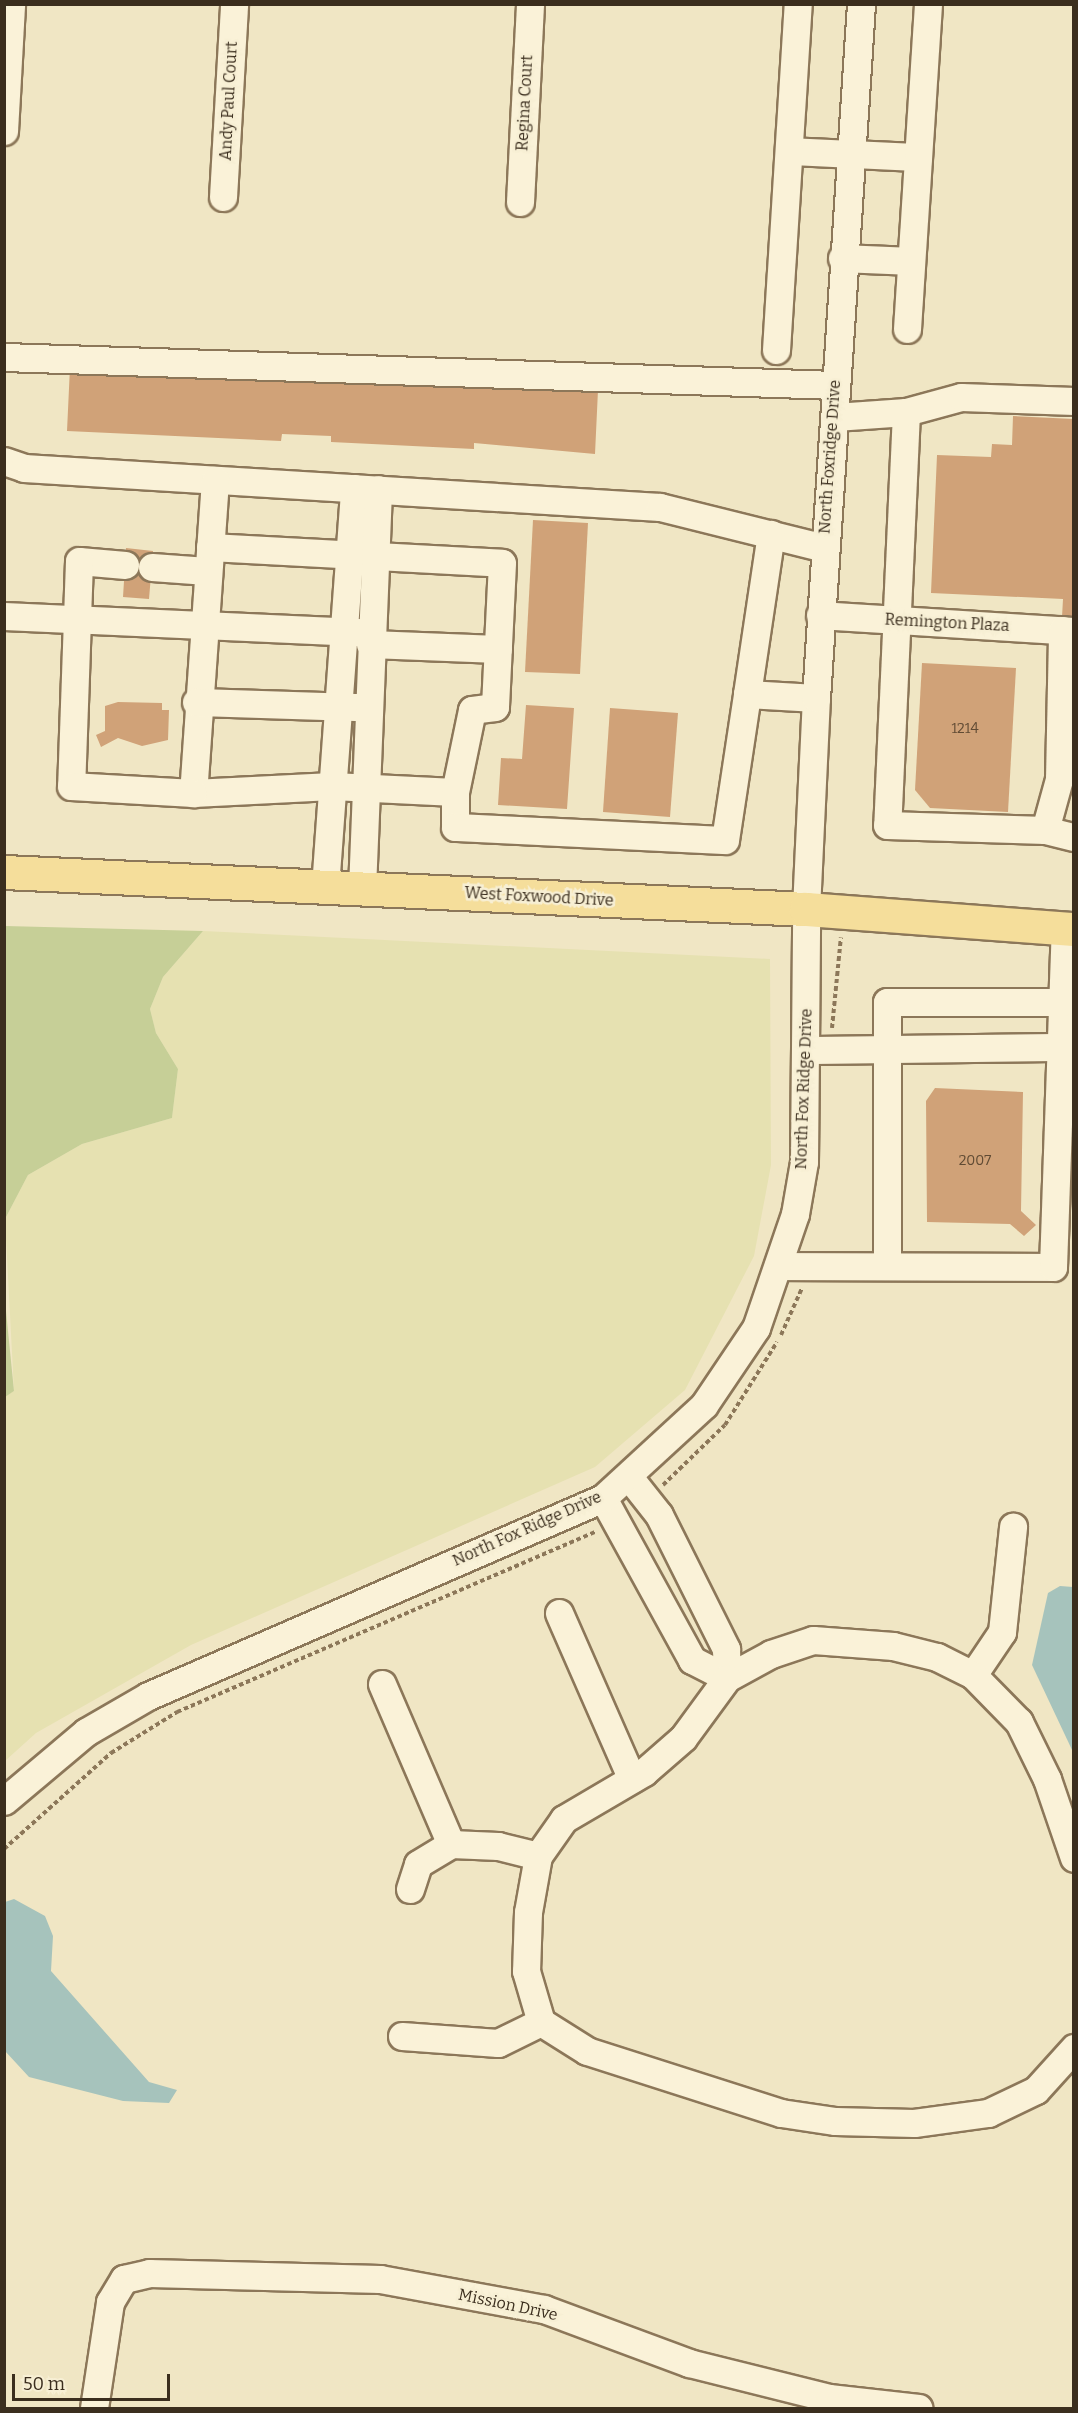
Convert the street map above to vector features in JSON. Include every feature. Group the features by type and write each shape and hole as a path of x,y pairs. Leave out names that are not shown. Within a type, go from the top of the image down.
{"main road":[{"name":"West Foxwood Drive","path":"4,872 806,909 1069,929"}],"street":[{"path":"4,131 11,4"},
{"name":"Andy Paul Court","path":"224,197 234,4"},
{"name":"Regina Court","path":"520,202 530,4"},
{"path":"776,350 798,4"},
{"name":"North Foxridge Drive","path":"806,909 824,548 835,417 842,258 861,4"},
{"path":"906,329 928,4"},
{"path":"790,151 918,157"},
{"path":"842,258 911,261"},
{"path":"4,357 835,385"},
{"path":"835,417 906,412 961,397 1074,401"},
{"path":"906,412 887,825 1045,830 1074,837"},
{"path":"4,461 24,468 660,507 824,548"},
{"path":"193,793 196,702 215,480"},
{"path":"325,887 333,786 354,707 362,636 366,489"},
{"path":"152,567 208,559 363,556 502,563 495,707 472,710 455,792 455,827 725,840 771,534"},
{"path":"125,565 79,561 75,619 71,786 193,793 333,786 455,792"},
{"name":"Remington Plaza","path":"820,615 1068,630"},
{"path":"4,616 202,625 362,636 498,649"},
{"path":"1045,830 1059,779 1068,630"},
{"path":"747,694 816,698"},
{"path":"196,702 354,707"},
{"path":"354,707 362,787 362,889"},
{"name":"North Fox Ridge Drive","path":"4,1801 86,1731 148,1696 610,1508 629,1477 704,1405 733,1366 756,1328 778,1266 804,1162 818,1048 806,909"},
{"path":"778,1266 1053,1267 1062,1002 1069,929"},
{"path":"887,1266 887,1002 1062,1002"},
{"path":"818,1048 1061,1047"},
{"path":"629,1477 645,1498 726,1649 727,1678"},
{"path":"610,1508 692,1660 727,1678"},
{"path":"973,1675 1002,1632 1013,1527"},
{"path":"559,1613 632,1779"},
{"path":"1074,1858 1047,1779 1018,1722 973,1675 937,1657 849,1639 813,1640 771,1654 727,1678 683,1738 632,1779 564,1820 538,1856 528,1912 526,1971 541,2022 586,2051 781,2113 835,2121 914,2123 988,2113 1036,2091 1074,2048"},
{"path":"382,1684 451,1844"},
{"path":"410,1889 418,1864 451,1844 498,1846 538,1856"},
{"path":"402,2036 498,2043 541,2022"},
{"name":"Mission Drive","path":"94,2409 110,2302 124,2279 149,2273 380,2279 544,2309 689,2363 829,2398 918,2409"}],"path":[{"path":"818,1048 842,912"},
{"path":"645,1498 724,1425 765,1368 808,1266"},
{"path":"4,1849 111,1753 177,1712 589,1536 610,1508"}],"shaded area":[{"path":"203,931 770,959 771,1165 754,1256 685,1390 595,1467 191,1645 36,1733 5,1761 4,1397 14,1391 5,1219 28,1175 82,1144 172,1118 178,1069 156,1033 150,1009 163,977"}],"green space":[{"path":"5,926 203,931 163,977 150,1009 156,1033 178,1069 172,1118 82,1144 28,1175 5,1219"},
{"path":"4,1291 14,1391 5,1397 4,1397"}],"water":[{"path":"1060,1586 1073,1587 1073,1752 1032,1665 1048,1593"},
{"path":"14,1899 45,1916 53,1936 51,1971 149,2082 177,2090 169,2103 123,2101 29,2077 5,2051 5,1902"}],"building":[{"path":"70,367 598,390 595,454 474,443 474,449 331,442 331,436 282,434 281,441 67,431"},
{"path":"1013,416 1074,419 1074,617 1062,617 1063,599 931,593 937,455 991,457 992,444 1012,445"},
{"path":"533,520 588,523 580,674 525,672"},
{"path":"126,548 153,551 149,599 123,597"},
{"path":"922,663 1016,668 1008,812 930,808 915,790"},
{"path":"118,702 162,703 162,710 169,710 168,740 142,746 118,738 101,747 96,735 105,731 105,706"},
{"path":"526,705 574,708 567,809 498,805 501,758 522,759"},
{"path":"610,708 678,713 670,817 603,812"},
{"path":"935,1088 1023,1092 1021,1211 1036,1225 1024,1236 1010,1224 927,1222 926,1101"}]}
